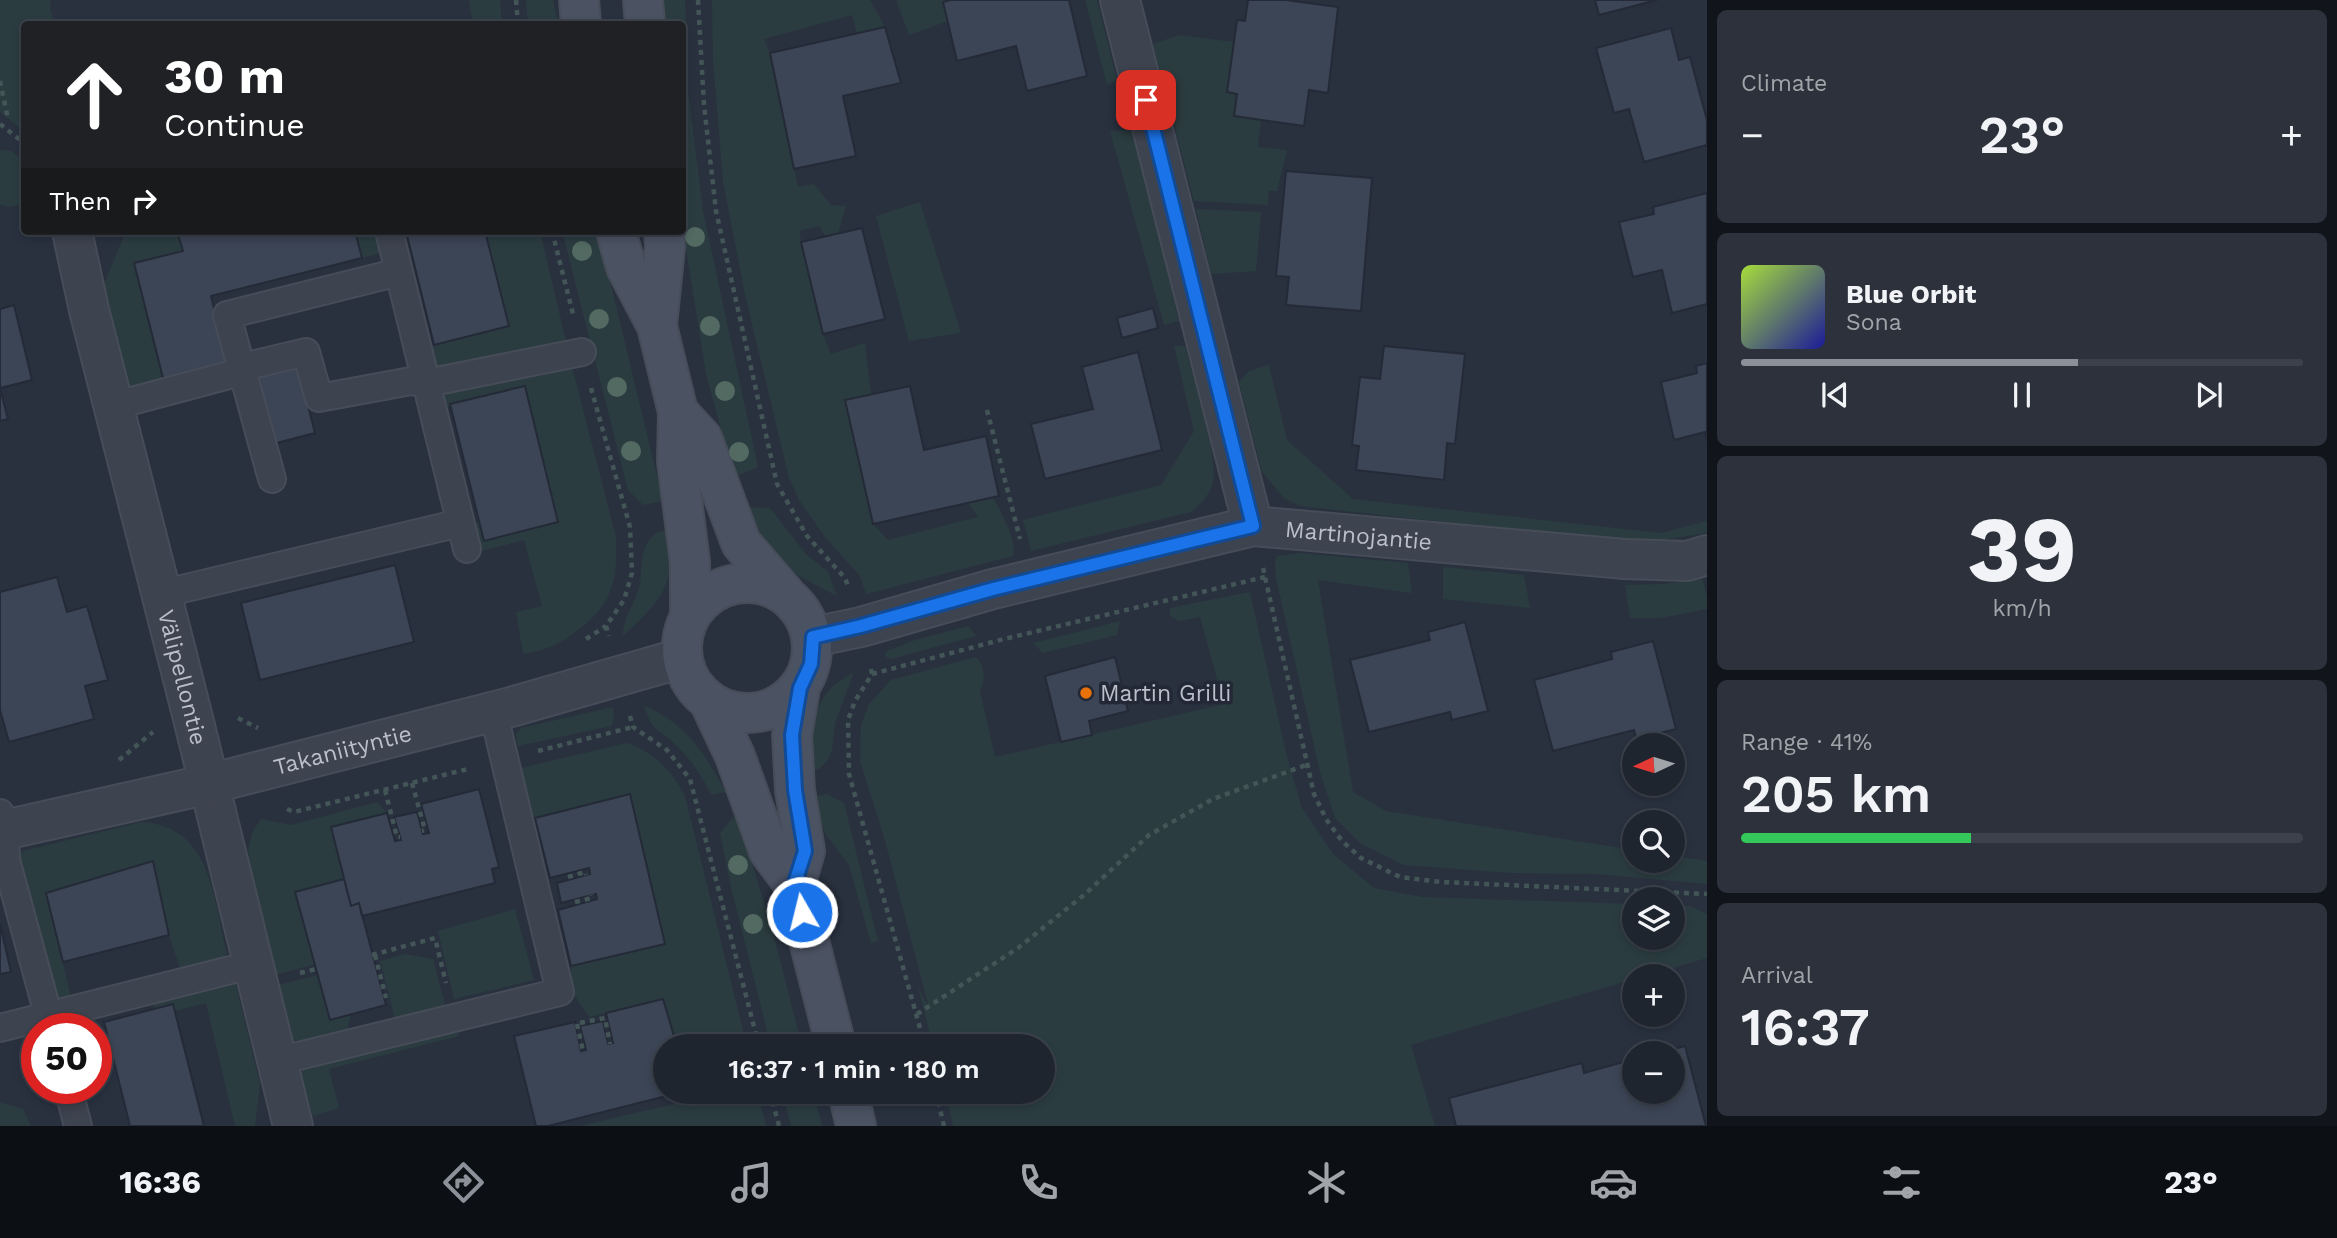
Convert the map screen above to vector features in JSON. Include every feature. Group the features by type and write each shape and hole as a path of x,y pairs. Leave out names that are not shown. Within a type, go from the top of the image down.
{"main road":[{"path":"579,0 581,21"},
{"path":"643,0 645,21"},
{"path":"617,235 626,267 657,326 678,412 677,461 690,562 690,615"},
{"path":"657,326 664,235"},
{"path":"678,412 702,439 741,543 795,603 813,637 811,664 800,688 792,735 795,790 805,851 794,886"},
{"path":"786,595 763,584 739,583 721,588 705,598 683,627 682,658 689,679 710,703 735,756 769,851 794,886 833,1034"},
{"path":"710,703 723,710 760,713 782,704 800,688"},
{"path":"851,1104 856,1126"}],"street":[{"path":"1120,0 1253,526"},
{"name":"Välipellontie","path":"73,235 89,310 293,1126"},
{"name":"Martinojantie","path":"813,637 1253,526 1625,559 1687,561 1707,555"},
{"name":"Takaniityntie","path":"2,825 209,784 493,711 682,658"}],"lane":[{"path":"390,235 467,549"},
{"path":"272,479 227,315 399,272"},
{"path":"113,405 306,352 319,398 411,381 426,383 582,352"},
{"path":"161,594 460,523"},
{"path":"278,1061 561,992 493,711"},
{"path":"2,825 6,860 48,1013"},
{"path":"82,1013 254,964"},
{"path":"0,1028 21,1025"},
{"path":"72,1104 78,1126"}],"path":[{"path":"516,0 518,21"},
{"path":"698,0 704,104 716,211 777,484 807,536 845,578 861,626 872,674"},
{"path":"0,81 8,119"},
{"path":"0,124 21,141"},
{"path":"987,410 1030,581"},
{"path":"1253,526 1314,794 1326,819 1342,841 1361,858 1400,877 1441,882 1707,894"},
{"path":"922,1034 849,774 848,720 855,701 872,674 1004,639 1265,577"},
{"path":"917,1014 1018,948 1084,895 1149,835 1213,799 1306,765"},
{"path":"412,783 425,830 422,831"},
{"path":"385,790 397,837 400,837"},
{"path":"372,955 435,938 454,1018"},
{"path":"577,1024 605,1018 610,1044"},
{"path":"773,1104 779,1126"},
{"path":"939,1104 944,1126"}],"shaded area":[{"path":"0,0 51,0 53,21 21,21 21,129 0,112"},
{"path":"469,0 500,0 502,21 472,21"},
{"path":"526,0 553,0 557,21 528,21"},
{"path":"661,0 685,0 686,21 662,21"},
{"path":"712,0 870,0 885,27 857,34 852,15 764,39 770,53 798,187 814,184 831,205 846,206 838,234 825,237 820,226 799,231 823,334 831,354 865,343 871,394 845,401 874,525 888,540 978,517 968,503 993,497 1011,534 1013,556 866,594 860,576 825,537 799,500 789,478 745,295 723,181 713,60"},
{"path":"896,0 950,0 943,2 948,21 909,35"},
{"path":"1085,0 1097,0 1117,80 1107,85"},
{"path":"686,30 688,90 703,211 758,467 734,477 706,374 684,235"},
{"path":"1179,35 1234,42 1228,92 1237,94 1234,116 1261,120 1258,147 1287,150 1277,191 1269,191 1268,205 1194,201 1153,44"},
{"path":"1133,129 1179,321 1164,325 1110,131"},
{"path":"0,150 12,151 21,159 21,204 11,207 0,205"},
{"path":"920,202 961,333 909,341 876,216"},
{"path":"1196,209 1261,212 1256,271 1211,274"},
{"path":"124,235 178,235 183,251 134,263 164,382 128,390 104,284"},
{"path":"356,235 380,235 384,252 362,258"},
{"path":"486,235 541,235 566,341 435,371 423,348 508,326"},
{"path":"563,235 599,235 663,501 643,505 628,490"},
{"path":"1174,346 1185,346 1212,453 1213,482 1207,495 1191,512 1031,551 1023,520 1161,485 1194,431"},
{"path":"571,363 616,537 614,580 605,603 587,623 556,644 523,654 516,612 542,606 524,540 474,553 468,526 479,522 484,540 525,386 438,409 438,392"},
{"path":"1269,365 1287,440 1353,499 1661,533 1707,521 1707,533 1654,541 1614,541 1300,506 1285,499 1262,472 1239,382 1249,371"},
{"path":"747,507 770,508 806,554 828,572 837,596 797,575 765,542"},
{"path":"673,528 671,564 664,589 649,611 623,636 625,622 640,584 646,545 657,533"},
{"path":"1300,553 1408,563 1412,593 1318,580 1353,792 1386,811 1622,848 1622,873 1685,873 1685,858 1707,861 1707,884 1595,874 1511,873 1404,865 1360,843 1335,818 1320,772 1276,578 1277,556"},
{"path":"1443,567 1524,575 1530,608 1443,599"},
{"path":"1702,579 1707,596 1707,609 1661,618 1630,618 1625,585"},
{"path":"1250,592 1287,757 1302,808 1333,854 1374,888 1422,897 1622,904 1622,950 1685,950 1685,906 1690,906 1707,914 1707,958 1685,964 1622,964 1622,983 1411,1045 1435,1126 953,1126 948,1104 1055,1104 1055,1034 930,1034 918,987 929,1008 884,837 860,761 861,725 869,704 891,680 976,657 984,673 980,691 995,757 1224,704 1200,617 1179,621 1170,616 1170,608"},
{"path":"1120,621 1117,635 1043,653 1033,643"},
{"path":"968,626 976,636 891,659 886,657 885,652 915,640"},
{"path":"854,672 835,723 832,750 827,761 810,773 811,739 819,706 831,688"},
{"path":"644,706 683,730 702,753 726,792 711,795 686,756 653,726"},
{"path":"613,707 614,719 611,726 518,746 516,735 521,728"},
{"path":"627,743 646,752 674,778 685,796 744,1034 673,1034 663,999 589,1017 571,990 571,966 665,944 631,795 527,819 516,769"},
{"path":"827,794 844,803 878,941 871,943 849,865 827,836 808,798"},
{"path":"377,802 387,813 331,827 344,879 295,892 315,964 276,975 249,861 250,838 255,829 261,819 291,825"},
{"path":"734,817 740,825 771,925 799,1034 768,1034 720,833"},
{"path":"141,822 165,827 182,836 196,851 212,888 227,953 220,962 182,975 169,935 153,861 46,893 72,1001 53,1000 17,856 23,851"},
{"path":"515,909 534,980 454,999 438,931"},
{"path":"405,954 433,959 447,1012 396,1023 380,961"},
{"path":"318,975 330,1020 351,1015 347,1031 295,1048 278,985"},
{"path":"235,981 260,1084 255,1126 235,1126 206,1003 175,1011 172,1004 154,1009 153,999"},
{"path":"455,1027 459,1036 329,1069 339,1108 313,1116 300,1070 333,1056"},
{"path":"0,1102 23,1109 31,1126 0,1126"},
{"path":"674,1104 761,1104 766,1126 580,1126"},
{"path":"785,1104 817,1104 822,1126 791,1126"}],"building":[{"path":"1069,0 1087,76 1027,91 1016,46 957,61 943,2"},
{"path":"1248,0 1286,0 1338,7 1328,93 1309,90 1304,126 1234,116 1237,94 1227,92 1237,20 1245,21"},
{"path":"1595,0 1657,0 1599,15"},
{"path":"885,27 901,83 843,96 856,156 794,169 770,53"},
{"path":"1671,28 1679,60 1690,57 1707,120 1707,145 1644,162 1629,109 1614,113 1596,48"},
{"path":"1286,171 1372,178 1361,311 1286,305 1289,277 1276,276"},
{"path":"1707,193 1707,304 1672,313 1662,270 1633,277 1619,222 1654,214 1653,207"},
{"path":"862,228 885,319 823,334 801,242"},
{"path":"178,235 356,235 362,258 211,296 228,365 164,382 134,263 183,251"},
{"path":"407,235 486,235 509,326 434,345"},
{"path":"14,305 32,380 0,388 0,309"},
{"path":"1153,308 1158,328 1122,338 1117,318"},
{"path":"1384,346 1465,354 1455,444 1447,443 1444,480 1356,470 1359,446 1352,445 1360,377 1380,379"},
{"path":"1138,352 1162,450 1045,479 1031,424 1093,409 1082,367"},
{"path":"297,362 315,433 269,445 251,373"},
{"path":"1707,363 1707,441 1705,432 1674,440 1661,382 1697,373 1696,366"},
{"path":"525,386 558,522 484,541 450,404"},
{"path":"910,386 924,450 986,436 999,496 873,524 845,400"},
{"path":"0,388 8,419 0,421"},
{"path":"395,565 414,642 260,680 241,603"},
{"path":"57,577 67,612 87,606 108,680 85,686 94,719 9,742 0,710 0,592"},
{"path":"1465,622 1488,711 1452,720 1450,712 1369,732 1350,660 1430,640 1428,632"},
{"path":"1653,641 1676,729 1660,733 1635,733 1634,730 1553,751 1534,680 1612,659 1611,652"},
{"name":"Martin Grilli","path":"1115,657 1128,711 1089,721 1092,735 1061,742 1045,676"},
{"path":"479,789 499,867 492,869 495,883 362,916 359,903 351,906 331,827 387,813 395,841 401,840 394,817 417,812 423,834 429,833 421,804"},
{"path":"630,794 665,944 571,966 558,910 597,899 596,894 561,903 557,883 590,874 589,868 550,878 535,818"},
{"path":"153,861 169,935 63,962 46,893"},
{"path":"344,879 351,906 359,903 386,1005 330,1020 295,892"},
{"path":"0,924 11,972 0,974"},
{"path":"663,999 673,1034 653,1034 653,1099 548,1126 536,1126 514,1036 575,1022 581,1051 586,1050 580,1026 603,1021 608,1044 613,1043 606,1013"},
{"path":"173,1004 204,1126 130,1126 112,1054 112,1020"},
{"path":"1685,1046 1706,1126 1456,1126 1449,1098 1582,1063 1584,1073 1622,1062 1622,1104 1685,1104"}],"place":[{"name":"Martin Grilli","path":"1086,693"}],"route":[{"path":"802,912 794,886 805,851 795,790 792,735 800,688 811,664 813,637 993,589 1253,526 1146,100"}]}
